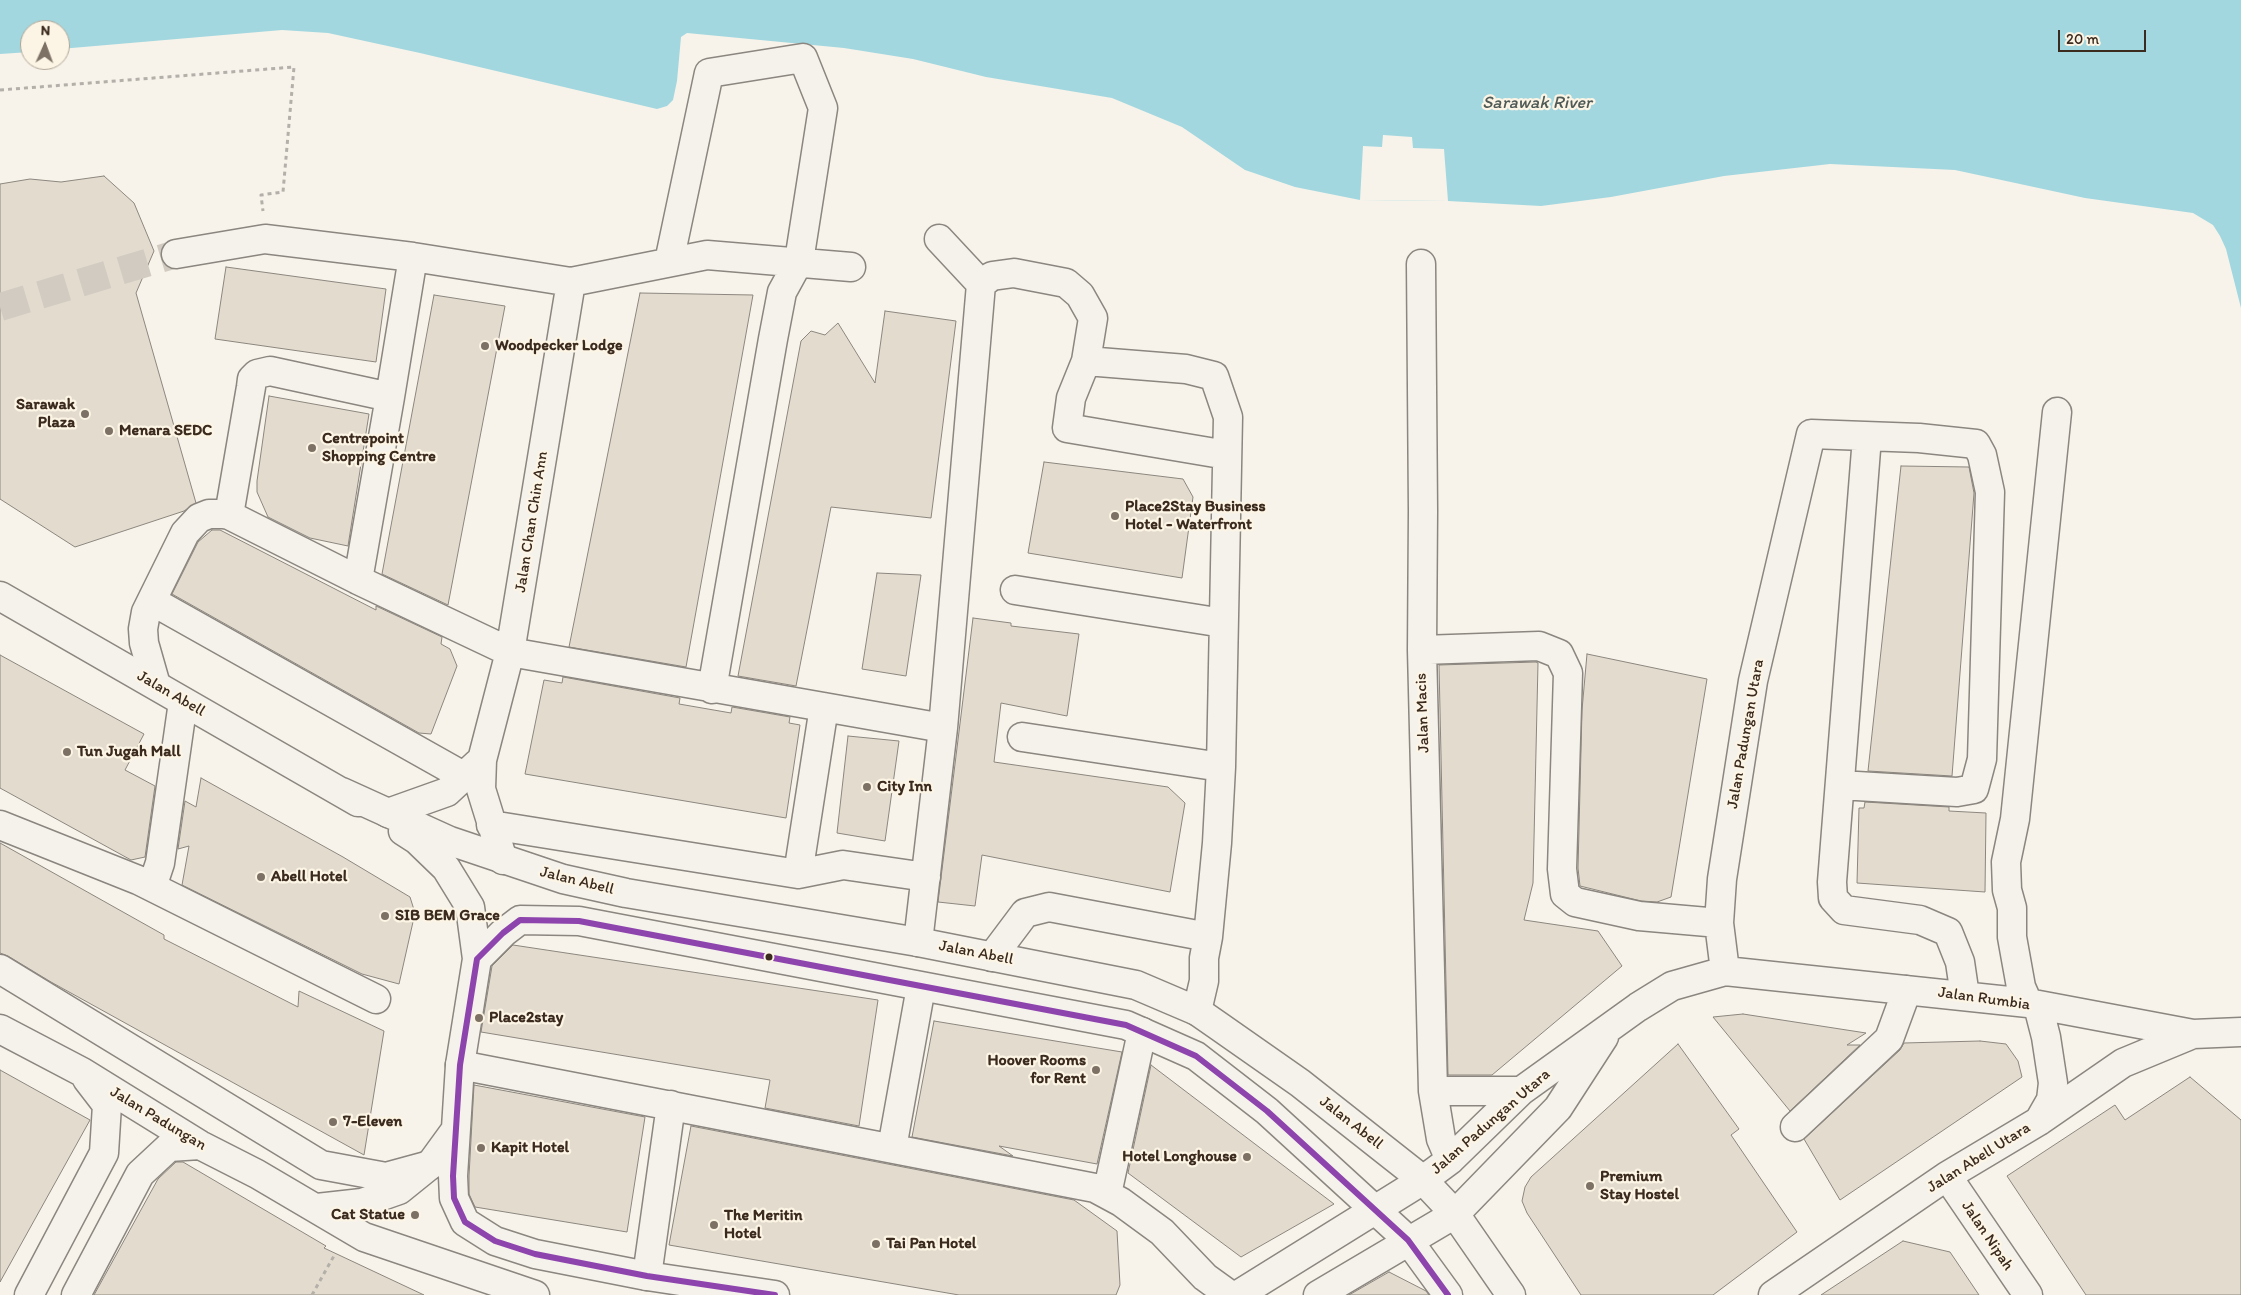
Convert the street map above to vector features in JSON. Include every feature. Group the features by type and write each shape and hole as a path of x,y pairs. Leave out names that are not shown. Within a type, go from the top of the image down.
{"main road":[{"path":"669,262 709,73 803,58 824,108 798,261 782,292 712,689"},
{"path":"176,254 265,239 413,258 571,282 707,255 798,261 851,267"},
{"path":"918,942 943,728 981,284 940,239"},
{"path":"358,580 413,258"},
{"name":"Jalan Macis","path":"1421,264 1422,650 1433,1091 1441,1139 1450,1160"},
{"path":"981,284 992,276 1014,273 1066,283 1080,295 1093,318 1086,361 1071,398 1067,428 1228,455"},
{"name":"Jalan Chan Chin Ann","path":"503,860 474,768 510,652 571,282"},
{"path":"1086,361 1186,369 1214,376 1228,417 1222,767 1217,843 1208,937 1204,958 1204,980 1197,1012"},
{"path":"230,514 250,387 252,380 257,374 270,371 390,397"},
{"path":"2039,1121 2051,1100 2053,1083 2046,1037 2033,1005 2021,987 2012,937 2012,908 2007,890 2006,862 2015,819 2057,412"},
{"name":"Jalan Padungan Utara","path":"1238,1295 1376,1211 1423,1180 1450,1160 1521,1091 1613,1024 1672,986 1725,970 1719,923 1722,879 1753,681 1812,434 1919,438 1976,444 1982,456 1990,492 1982,759 1974,789 1957,792 1840,785"},
{"path":"1867,437 1832,882 1833,898 1844,910 1920,920 1948,932 1960,962 1965,996"},
{"path":"156,685 144,643 143,629 146,612 185,533 199,518 209,514 230,514 358,580 510,652 712,689 943,728"},
{"path":"1015,590 1223,623"},
{"name":"Jalan Abell","path":"0,596 342,792 417,840 446,868 470,907 477,959 460,1065 454,1132"},
{"path":"152,601 474,768 447,792 388,813"},
{"path":"1422,650 1539,646 1559,654 1568,673 1562,869 1565,894 1575,902 1639,916 1719,923"},
{"path":"152,887 160,863 183,702"},
{"path":"798,874 824,707"},
{"path":"1022,737 1222,767"},
{"name":"Jalan Abell","path":"342,792 450,841 563,879 626,893 918,942 1136,985 1197,1012 1300,1083 1423,1180 1455,1214 1511,1295"},
{"path":"0,825 138,880 376,999"},
{"path":"491,825 798,874 843,865 926,877"},
{"path":"992,957 1025,913 1049,908 1208,937"},
{"path":"477,959 502,933 520,920 579,921 1126,1025 1196,1056 1267,1111 1408,1240 1448,1295"},
{"path":"0,969 322,1164 386,1177 430,1165"},
{"name":"Jalan Rumbia","path":"1725,970 2033,1005 2193,1034 2241,1032"},
{"path":"892,1148 921,987"},
{"path":"1795,1127 1889,1039 1907,990"},
{"name":"Jalan Padungan Utara","path":"1318,1295 1408,1240 1455,1214 1558,1108 1613,1024"},
{"name":"Jalan Padungan","path":"0,1029 82,1072 200,1145 317,1208 364,1237 535,1295"},
{"path":"1106,1194 1142,1032"},
{"name":"Jalan Abell Utara","path":"1772,1295 1947,1176 2039,1121 2123,1063 2193,1034"},
{"path":"460,1065 1095,1188 1120,1202 1162,1232 1205,1277 1230,1295"},
{"path":"29,1295 104,1153 107,1105 82,1072"},
{"path":"1433,1091 1521,1091"},
{"path":"647,1276 671,1105"},
{"path":"317,1208 362,1203 399,1190 430,1165 454,1132"},
{"path":"454,1132 454,1198 465,1222 495,1241 535,1254 647,1276 775,1295"},
{"path":"76,1295 140,1174 169,1146 200,1145"},
{"name":"Jalan Nipah","path":"1947,1176 2028,1295"}],"path":[{"path":"0,90 294,67 283,192 261,195 265,239"},
{"path":"312,1295 350,1228"}],"water":[{"name":"Sarawak River","path":"0,0 2241,0 2241,308 2226,249 2220,236 2213,225 2193,213 2085,198 1955,170 1830,164 1724,176 1611,197 1541,206 1448,201 1360,200 1295,187 1245,170 1182,127 1112,98 986,77 913,59 844,48 687,33 681,37 677,81 673,100 667,106 657,109 328,33 282,30 70,48 70,20 20,20 20,53 0,54"}],"pier":[{"path":"1383,135 1412,137 1413,148 1444,149 1448,201 1360,200 1363,146 1382,147"}],"building":[{"name":"Sarawak Plaza","path":"104,176 134,203 154,251 136,293 196,503 184,511 75,547 0,499 0,184 30,179 61,182"},
{"path":"226,267 386,289 376,362 215,339"},
{"path":"640,293 753,295 686,667 569,647"},
{"path":"434,295 505,306 448,605 382,574"},
{"path":"885,311 956,321 931,518 831,507 796,686 738,676 801,341 811,331 825,335 838,323 875,383"},
{"name":"Centrepoint Shopping Centre","path":"269,396 369,414 348,546 310,538 268,517 257,492 257,481"},
{"path":"1044,462 1183,479 1193,497 1182,578 1028,553"},
{"path":"1901,466 1969,467 1974,493 1952,776 1868,771"},
{"path":"212,530 220,530 376,610 376,606 442,637 441,644 450,649 457,666 431,734 419,733 172,594 198,542"},
{"path":"877,573 921,575 906,676 862,669"},
{"path":"973,618 1011,623 1011,626 1079,634 1067,716 1001,703 994,762 1168,787 1185,803 1170,892 982,855 975,906 938,902"},
{"path":"1587,654 1707,679 1671,897 1657,902 1641,901 1580,886 1578,868 1582,710"},
{"name":"Tun Jugah Mall","path":"0,655 144,734 125,770 155,786 145,857 131,860 0,788"},
{"path":"1538,663 1533,883 1524,920 1598,931 1622,966 1492,1075 1448,1075 1439,665"},
{"path":"563,677 680,698 679,704 731,713 732,707 790,717 789,723 800,725 786,818 525,774 544,680 562,683"},
{"name":"City Inn","path":"848,736 899,741 885,841 837,833"},
{"name":"Abell Hotel","path":"201,778 343,857 410,897 415,913 399,984 362,974 182,885 189,846 178,849 185,801 196,807"},
{"path":"1865,802 1949,807 1949,811 1986,813 1985,892 1857,883 1859,808 1864,808"},
{"path":"0,843 164,935 164,939 298,1007 299,991 384,1031 364,1155 0,953"},
{"path":"513,945 878,1000 859,1126 765,1108 770,1080 481,1032 492,966"},
{"path":"1743,1014 1866,1033 1847,1045 1860,1045 1790,1111 1713,1017"},
{"path":"934,1021 1122,1052 1097,1164 999,1146 1013,1156 912,1137"},
{"path":"1980,1041 2006,1044 2018,1061 2022,1077 1840,1200 1804,1139 1900,1050 1904,1043"},
{"path":"1678,1044 1739,1129 1731,1135 1797,1232 1713,1295 1581,1295 1527,1213 1522,1201 1525,1187 1531,1177"},
{"path":"1151,1065 1334,1204 1241,1257 1128,1173"},
{"path":"0,1070 90,1120 0,1282"},
{"path":"2190,1077 2241,1120 2241,1295 2086,1295 2007,1176 2115,1105 2125,1120"},
{"path":"474,1085 645,1117 627,1232 475,1207 469,1194"},
{"path":"691,1126 1074,1200 1117,1231 1120,1285 1116,1295 959,1295 669,1245"},
{"path":"176,1162 183,1162 326,1246 324,1248 424,1295 94,1295 158,1179"},
{"path":"1903,1241 1950,1252 1979,1295 1821,1295"},
{"path":"1389,1272 1426,1291 1429,1295 1349,1295"}],"tunnel":[{"path":"0,307 176,254"}],"transit line":[{"path":"775,1295 647,1276 535,1254 495,1241 465,1222 454,1198 453,1176 460,1065 477,959 503,933 520,920 579,921 1126,1025 1196,1056 1267,1111 1408,1240 1448,1295"}],"place":[{"name":"Woodpecker Lodge","path":"485,346"},
{"name":"Sarawak Plaza","path":"85,414"},
{"name":"Menara SEDC","path":"109,431"},
{"name":"Centrepoint Shopping Centre","path":"312,448"},
{"name":"Place2Stay Business Hotel - Waterfront","path":"1115,516"},
{"name":"Tun Jugah Mall","path":"67,752"},
{"name":"City Inn","path":"867,787"},
{"name":"Abell Hotel","path":"261,877"},
{"name":"SIB BEM Grace","path":"385,916"},
{"name":"Place2stay","path":"479,1018"},
{"name":"Hoover Rooms for Rent","path":"1096,1070"},
{"name":"7-Eleven","path":"333,1122"},
{"name":"Kapit Hotel","path":"481,1148"},
{"name":"Hotel Longhouse","path":"1247,1157"},
{"name":"Premium Stay Hostel","path":"1590,1186"},
{"name":"Cat Statue","path":"415,1215"},
{"name":"The Meritin Hotel","path":"714,1225"},
{"name":"Tai Pan Hotel","path":"876,1244"}]}
